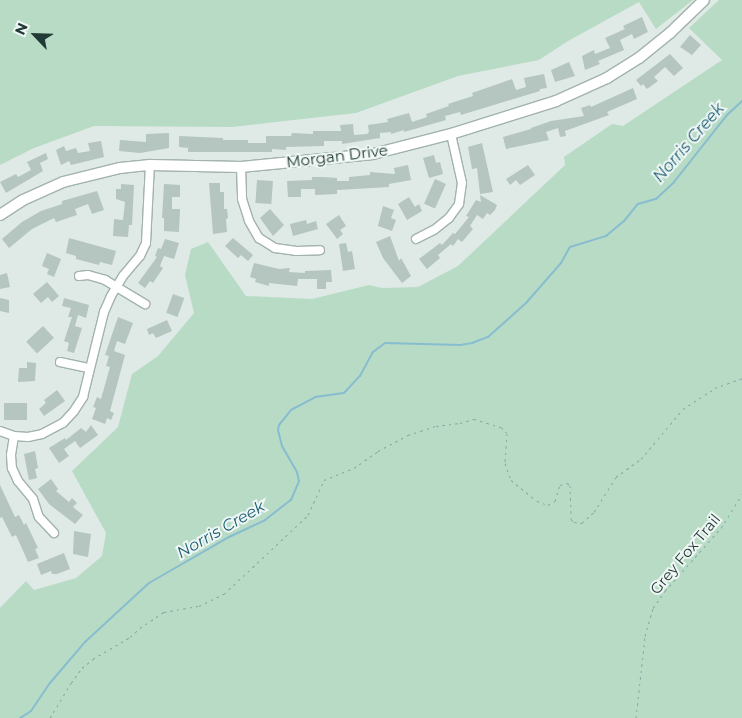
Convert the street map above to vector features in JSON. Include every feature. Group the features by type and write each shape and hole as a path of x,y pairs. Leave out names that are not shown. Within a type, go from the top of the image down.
{"street":[{"name":"Morgan Drive","path":"0,216 23,200 63,182 120,168 150,165 241,167 373,154 451,134 556,101 607,78 639,58 670,33 704,0"},
{"path":"416,239 434,230 449,218 459,204 462,183 451,134"},
{"path":"0,431 14,436 28,437 42,434 63,422 74,411 82,397 104,312 116,287 140,256 146,243 150,165"},
{"path":"241,167 242,199 249,221 259,238 275,248 297,251 320,250"},
{"path":"78,276 96,276 145,304"},
{"path":"60,362 89,368"},
{"path":"14,436 11,455 12,468 18,481 33,499 39,517 54,533"}],"path":[{"path":"50,718 71,683 82,668 93,659 130,637 164,612 199,606 224,594 308,515 324,480 354,468 378,451 408,435 436,426 474,419 501,427 507,433 505,463 511,480 537,501 548,505 555,501 560,485 567,483 570,493 571,519 574,522 582,523 594,512 616,477 641,459 683,409 715,388 742,378"},
{"name":"Grey Fox Trail","path":"636,718 645,636 653,608 721,528 742,494"}],"green space":[{"path":"0,0 693,0 656,29 639,2 568,41 539,60 458,76 356,113 232,127 94,126 34,148 0,165"},
{"path":"719,0 742,0 742,718 0,718 0,608 26,581 34,590 76,578 102,556 106,533 72,471 118,427 132,374 158,356 194,313 185,275 191,249 208,242 246,296 312,299 369,285 382,288 418,287 458,266 565,165 564,157 612,124 623,126 722,60 689,28"}],"building":[{"path":"642,17 648,32 634,39 632,34 620,40 624,50 598,61 600,64 585,70 582,56 594,50 595,54 610,48 605,38 625,29 623,26"},
{"path":"690,35 701,45 692,55 680,47"},
{"path":"670,54 683,68 674,76 665,67 654,77 658,81 647,89 643,84 641,86 636,80"},
{"path":"569,62 575,76 555,82 551,70"},
{"path":"544,74 547,88 540,89 540,91 461,115 460,112 445,116 446,120 404,132 404,130 391,134 391,132 380,133 380,138 342,144 342,141 324,141 324,146 286,147 286,150 272,149 272,152 188,152 188,148 179,147 179,136 248,140 248,143 266,143 266,136 291,136 292,133 313,134 313,131 341,131 340,125 353,124 354,135 367,134 369,132 368,125 388,122 387,119 409,113 412,122 427,117 426,114 449,106 448,104 473,96 472,93 512,79 516,90 526,87 524,78"},
{"path":"633,88 637,99 607,112 609,115 565,131 566,136 560,137 558,128 546,132 549,140 506,149 503,137 551,121 584,116 581,108 590,105 591,107"},
{"path":"169,133 169,148 140,153 119,151 120,140 146,142 146,134"},
{"path":"101,141 104,157 71,165 69,161 61,165 56,150 64,146 66,151 76,148 78,153 90,151 88,143"},
{"path":"482,143 493,192 480,194 477,168 472,169 468,147"},
{"path":"46,153 48,159 40,163 43,171 6,193 0,182 16,174 18,177 31,170 27,162"},
{"path":"434,155 436,163 440,162 443,174 429,178 423,158"},
{"path":"408,165 411,180 389,184 389,187 337,190 337,194 315,195 315,189 301,189 301,197 288,197 287,181 312,180 312,177 323,177 337,178 337,181 349,181 349,177 370,175 370,172 395,174 394,168"},
{"path":"528,165 535,175 520,185 516,180 510,185 506,179"},
{"path":"435,179 446,184 435,209 424,204"},
{"path":"257,180 273,181 271,204 255,203"},
{"path":"209,183 220,183 220,192 224,192 224,209 227,209 228,218 226,219 227,232 213,234"},
{"path":"121,184 134,185 132,225 129,225 128,237 113,236 114,219 123,220 125,202 116,199 116,189 121,189"},
{"path":"164,184 180,185 180,197 172,197 172,209 180,209 179,232 164,231 164,218 162,218"},
{"path":"97,191 104,210 92,214 88,204 75,209 77,215 56,222 54,218 32,229 9,248 2,239 22,222 41,211 62,204 62,201"},
{"path":"480,195 497,205 495,210 490,215 487,213 483,219 477,215 470,226 473,229 462,242 458,239 453,246 451,244 438,255 440,258 427,269 419,259 440,243 442,245 453,233 455,234 469,217 466,216 476,200 481,202"},
{"path":"409,197 415,207 419,204 422,211 407,220 398,204"},
{"path":"383,206 394,210 391,218 396,220 392,231 378,226"},
{"path":"270,209 284,225 273,236 260,218"},
{"path":"339,215 346,226 340,230 343,234 337,239 326,224"},
{"path":"306,220 307,224 316,221 318,229 293,236 290,224"},
{"path":"390,236 399,261 401,258 411,276 402,283 383,258 376,242"},
{"path":"69,238 116,251 112,265 100,262 99,265 76,259 76,256 66,253"},
{"path":"233,238 253,255 248,261 241,255 238,258 225,246"},
{"path":"165,239 179,243 174,259 164,256 160,266 163,268 153,283 150,281 145,288 138,283 157,257 155,256 158,248 161,249"},
{"path":"346,243 348,252 352,251 355,269 343,271 339,244"},
{"path":"47,253 61,259 54,277 47,274 49,269 42,266"},
{"path":"254,263 279,269 290,268 289,272 305,273 305,271 331,270 332,282 326,282 326,289 317,289 317,279 298,279 297,286 269,283 269,286 255,282 256,279 250,277"},
{"path":"7,273 10,287 0,289 0,275"},
{"path":"47,282 59,296 52,302 48,297 41,303 33,294"},
{"path":"173,294 184,298 177,317 166,313"},
{"path":"0,298 9,300 9,313 0,311"},
{"path":"64,298 89,305 86,318 78,315 75,326 82,328 74,353 67,351 69,343 64,341 72,317 68,317 71,308 62,306"},
{"path":"118,317 133,323 125,344 117,341 114,351 125,355 110,411 114,413 111,420 107,418 105,424 92,419 96,408 93,407 97,397 101,399 110,367 106,366 109,356 105,355"},
{"path":"167,320 172,331 156,338 153,333 149,335 147,329"},
{"path":"43,326 54,338 37,353 26,342"},
{"path":"27,362 36,363 35,381 18,382 19,368 27,368"},
{"path":"57,390 65,401 44,416 39,409 46,403 44,400"},
{"path":"4,403 27,403 27,420 4,420"},
{"path":"91,425 98,435 80,448 75,441 64,449 69,456 59,463 49,448 65,438 66,440 81,428 86,432"},
{"path":"35,451 38,468 35,469 37,478 29,480 24,454"},
{"path":"51,479 58,489 56,491 69,502 72,498 77,503 73,507 83,515 75,524 49,504 38,489"},
{"path":"0,485 15,517 19,515 24,525 26,523 38,548 35,549 39,558 28,562 16,535 12,537 2,517 0,518"},
{"path":"74,531 91,534 88,557 73,554"},
{"path":"64,553 70,569 57,574 52,574 51,571 41,575 37,564"}],"waterway":[{"name":"Norris Creek","path":"20,718 31,711 50,683 85,642 149,583 229,537 265,520 291,500 299,481 297,472 282,446 278,430 279,425 291,410 315,397 344,393 360,376 373,352 385,343 460,345 488,337 526,303 561,263 570,247 606,236 624,221 638,204 656,199 674,182 727,115 742,101"}]}
